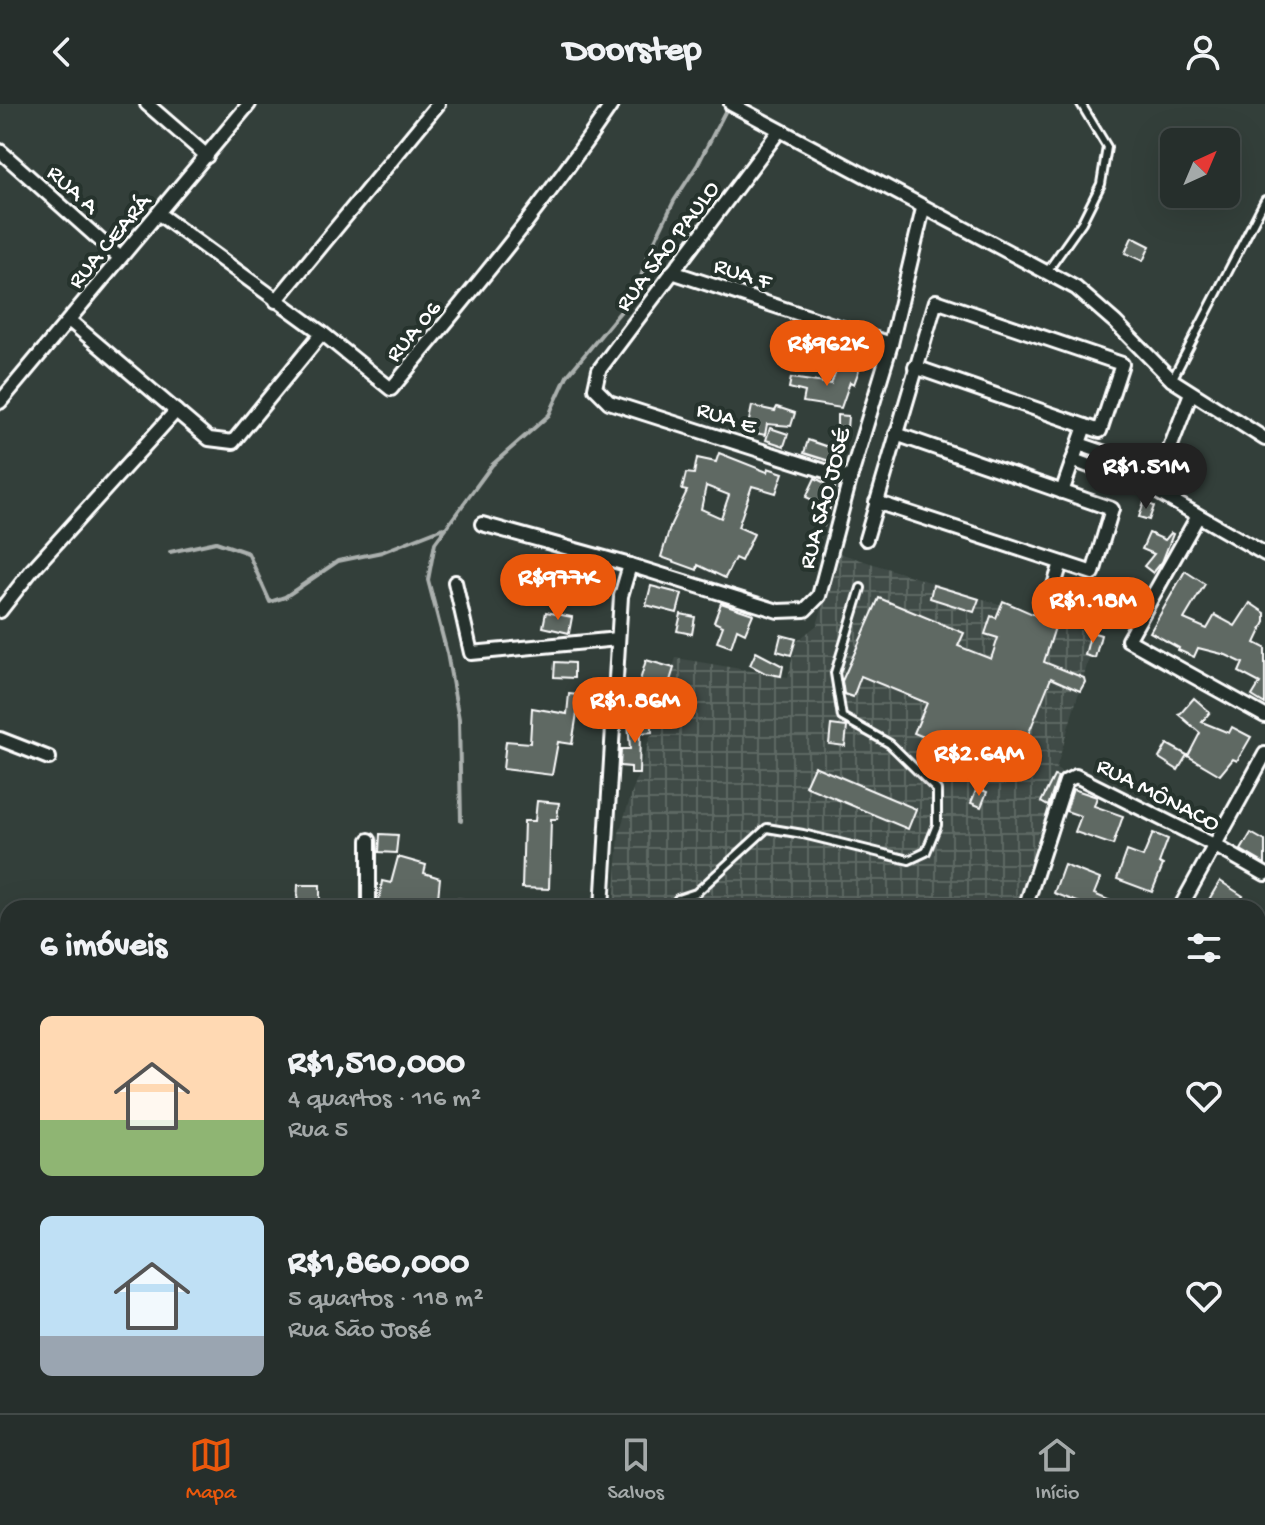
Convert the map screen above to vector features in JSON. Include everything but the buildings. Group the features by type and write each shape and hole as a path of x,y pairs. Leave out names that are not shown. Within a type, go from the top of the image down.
{"street":[{"path":"147,104 207,156"},
{"name":"RUA CEARÁ","path":"0,402 249,104"},
{"path":"276,301 438,104"},
{"name":"RUA 06","path":"159,214 322,333 391,389 575,160 612,104"},
{"path":"734,106 1076,288 1115,322 1172,380 1265,439"},
{"name":"RUA SÃO PAULO","path":"595,388 599,370 779,131"},
{"name":"RUA A","path":"0,151 119,257"},
{"name":"RUA SÃO JOSÉ","path":"482,524 778,611 805,610 819,596 891,344 923,209"},
{"name":"RUA F","path":"672,272 891,344"},
{"path":"866,539 915,367 936,301 1122,364 1100,431 915,367"},
{"path":"70,321 209,439 233,442 322,333"},
{"name":"RUA E","path":"595,388 609,402 850,479"},
{"path":"1154,490 1191,393"},
{"path":"0,611 32,570 176,411"},
{"path":"1062,492 1085,426"},
{"path":"876,502 1093,573 1112,509 896,434"},
{"path":"1079,444 1161,472"},
{"path":"1073,460 1154,490 1265,554"},
{"path":"1198,516 1128,640 1265,716"},
{"path":"1061,563 1051,595 1083,608"},
{"path":"602,900 621,596 630,565"},
{"path":"455,582 471,653 618,639"},
{"path":"0,739 49,758"},
{"path":"1184,900 1265,754"},
{"name":"RUA MÔNACO","path":"1028,900 1066,781 1076,776 1265,874"},
{"path":"369,840 369,900"}],"lane":[{"path":"1046,273 1082,222 1101,184 1107,147 1081,104"},
{"path":"1172,380 1265,200"},
{"path":"678,899 696,893 767,828 909,860 926,852 937,825 937,790 890,744 842,717 835,673 861,588"}],"shaded area":[{"path":"839,553 1096,635 1056,769 1072,778 1031,900 615,900 619,833 676,658 788,677 796,642 817,625"}],"waterway":[{"path":"461,821 459,719 447,653 428,580 435,543 492,465 549,415 567,376 636,293 647,257 674,201 698,164 728,106"},
{"path":"170,552 216,542 248,553 270,602 285,597 338,561 382,552 443,528"}]}
